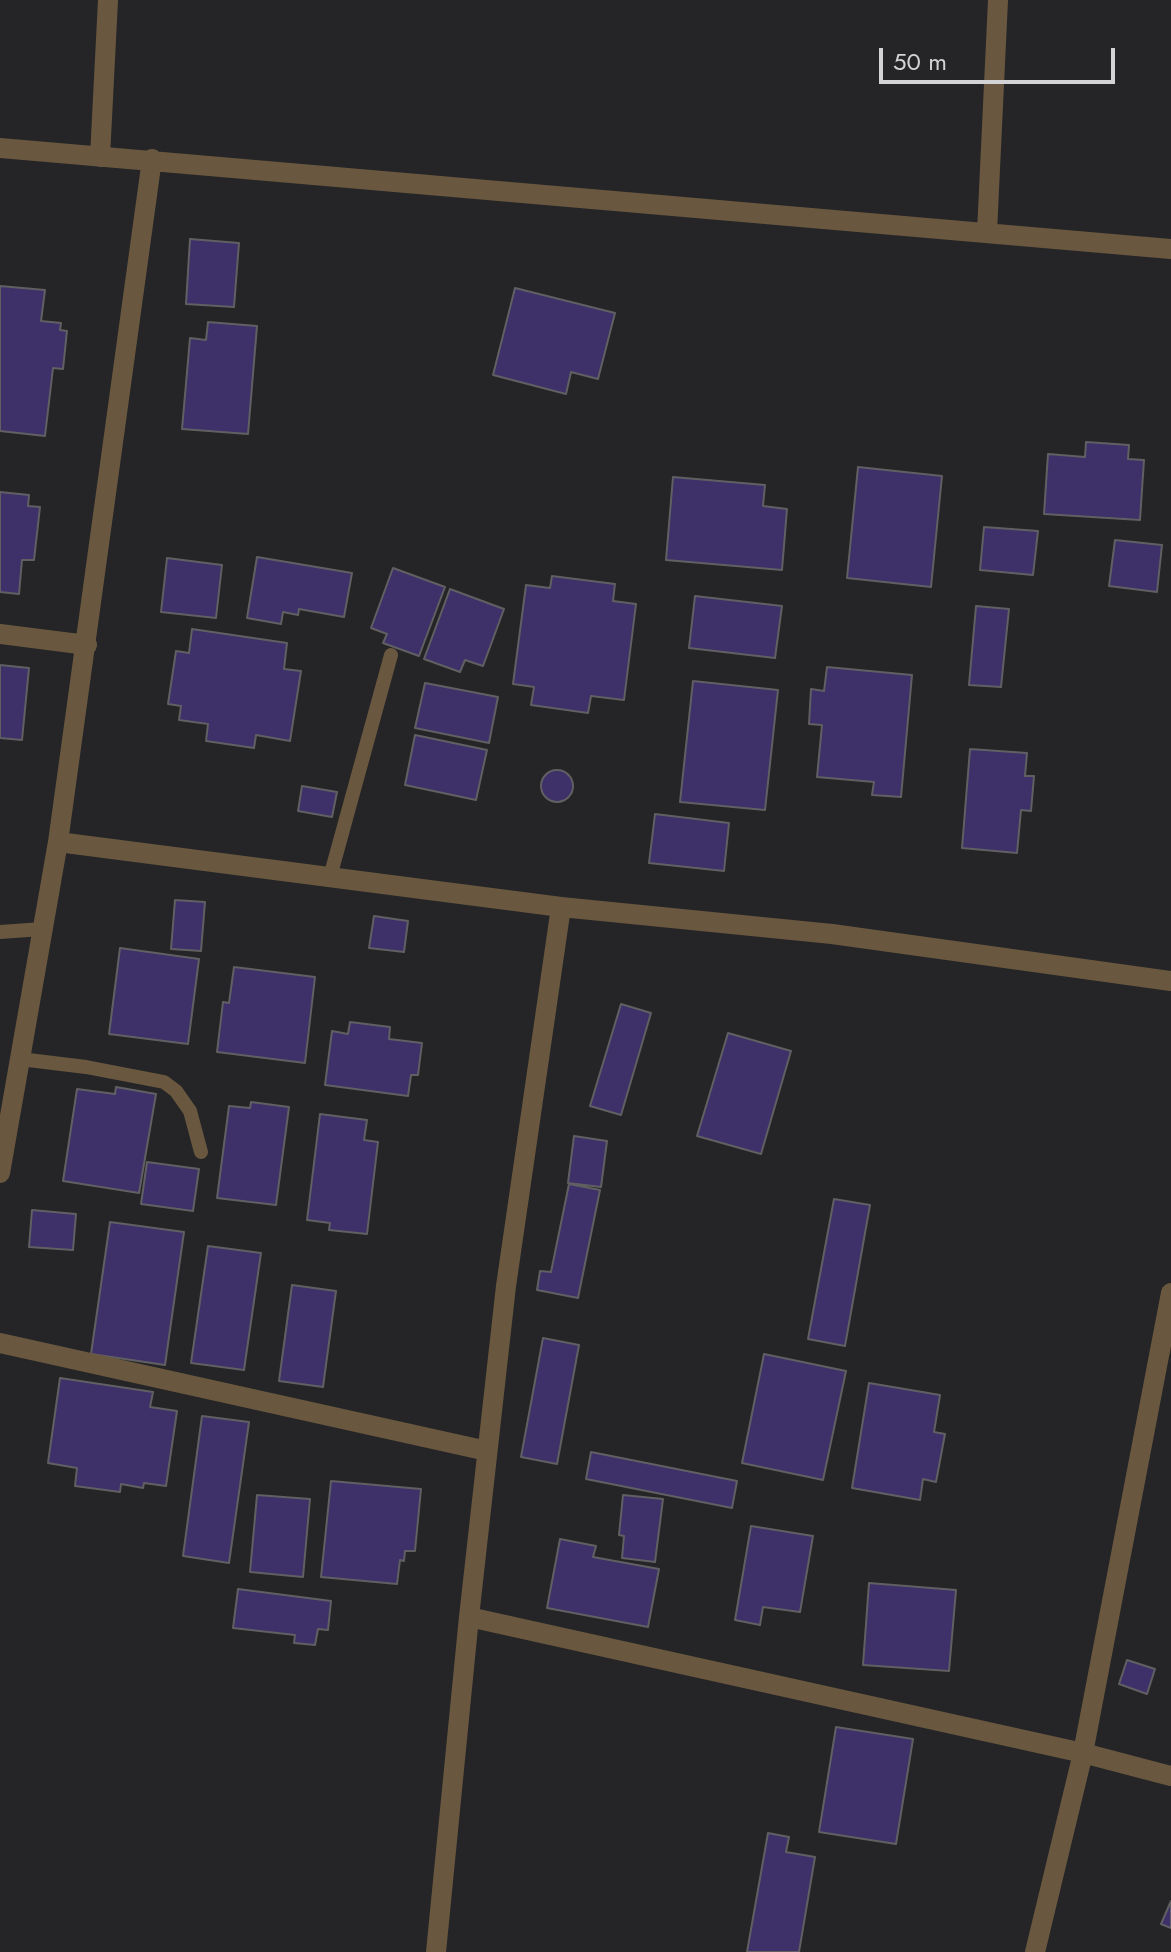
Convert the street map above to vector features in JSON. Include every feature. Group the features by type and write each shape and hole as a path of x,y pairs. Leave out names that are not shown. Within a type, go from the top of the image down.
{"street":[{"path":"100,157 108,0"},
{"path":"987,232 998,0"},
{"path":"0,148 1171,249"},
{"path":"0,1173 58,842 152,159"},
{"path":"0,634 87,645"},
{"path":"58,842 561,907 832,934 1171,981"},
{"path":"436,1952 506,1286 561,907"},
{"path":"1035,1952 1083,1753 1171,1293"},
{"path":"0,1343 487,1451"},
{"path":"469,1617 1083,1753 1171,1776"}],"lane":[{"path":"330,877 391,655"},
{"path":"0,932 42,929"},
{"path":"20,1059 86,1067 164,1082 176,1091 190,1111 201,1152"}],"building":[{"path":"190,239 239,243 234,307 186,304"},
{"path":"0,286 45,290 41,321 61,323 60,330 67,331 63,369 53,368 45,436 0,431"},
{"path":"515,288 615,313 598,379 571,372 566,394 493,375"},
{"path":"208,322 257,326 248,434 182,429 190,338 206,340"},
{"path":"1086,442 1129,445 1128,459 1144,460 1140,520 1044,514 1048,454 1085,457"},
{"path":"858,467 942,476 931,587 847,578"},
{"path":"673,477 765,485 763,506 787,509 782,570 666,560"},
{"path":"0,492 29,495 28,506 40,507 34,560 22,560 19,594 0,592"},
{"path":"984,527 1038,531 1033,575 980,570"},
{"path":"1115,540 1162,545 1157,592 1109,586"},
{"path":"257,557 352,573 344,617 299,609 298,615 283,612 281,624 247,618"},
{"path":"167,558 222,565 216,618 161,612"},
{"path":"393,568 445,587 419,656 383,643 387,634 371,628"},
{"path":"552,576 615,584 613,601 636,604 624,700 591,696 588,713 531,705 534,687 513,684 526,585 550,588"},
{"path":"450,589 504,609 483,666 465,660 460,672 424,659"},
{"path":"695,596 782,606 775,658 689,648"},
{"path":"976,606 1009,609 1001,687 969,685"},
{"path":"192,629 287,643 284,669 301,671 290,741 256,735 254,748 206,741 208,724 179,720 181,706 168,704 176,651 189,653"},
{"path":"0,665 29,668 22,740 0,738"},
{"path":"827,667 912,675 901,797 872,795 874,782 817,777 822,725 809,724 811,689 824,691"},
{"path":"693,681 778,690 765,810 680,802"},
{"path":"425,683 498,697 489,743 415,728"},
{"path":"415,735 487,750 476,800 405,785"},
{"path":"970,749 1027,753 1025,776 1034,776 1031,811 1021,810 1017,853 962,848"},
{"path":"557,770 569,774 573,786 569,798 557,802 545,798 541,786 545,774"},
{"path":"302,786 337,792 332,817 298,811"},
{"path":"655,814 729,823 724,871 649,863"},
{"path":"175,900 205,902 201,951 171,949"},
{"path":"374,916 408,921 404,952 369,948"},
{"path":"120,948 199,959 188,1044 109,1034"},
{"path":"234,967 315,977 305,1063 217,1052 223,1002 229,1003"},
{"path":"621,1004 651,1013 621,1115 590,1106"},
{"path":"350,1022 390,1027 389,1039 422,1043 418,1075 411,1075 408,1096 325,1085 332,1031 348,1034"},
{"path":"728,1033 791,1051 761,1154 697,1136"},
{"path":"116,1087 156,1094 139,1193 63,1181 77,1089 115,1094"},
{"path":"251,1102 289,1107 276,1205 217,1198 229,1106 250,1108"},
{"path":"320,1114 367,1120 364,1140 378,1142 367,1234 329,1230 330,1223 307,1220"},
{"path":"574,1136 607,1141 601,1187 568,1183"},
{"path":"147,1162 199,1169 193,1211 141,1204"},
{"path":"569,1184 600,1190 578,1298 537,1290 540,1271 551,1272"},
{"path":"834,1199 870,1205 845,1346 808,1339"},
{"path":"32,1210 76,1214 73,1250 29,1247"},
{"path":"110,1222 184,1232 165,1365 91,1354"},
{"path":"208,1246 261,1253 244,1370 191,1363"},
{"path":"292,1285 336,1291 323,1387 279,1381"},
{"path":"543,1338 579,1345 557,1464 521,1457"},
{"path":"764,1354 846,1371 823,1480 742,1463"},
{"path":"60,1378 153,1392 150,1407 177,1411 166,1486 144,1483 143,1488 121,1484 120,1492 75,1486 77,1468 48,1463"},
{"path":"869,1383 940,1395 934,1432 945,1434 936,1482 923,1479 920,1500 852,1488"},
{"path":"202,1416 249,1422 229,1563 183,1556"},
{"path":"591,1452 737,1481 732,1508 586,1479"},
{"path":"331,1481 421,1489 415,1551 405,1551 404,1561 400,1560 397,1584 321,1577"},
{"path":"257,1495 310,1499 303,1577 250,1572"},
{"path":"623,1495 663,1499 655,1562 622,1558 624,1536 619,1535"},
{"path":"751,1526 813,1536 800,1612 763,1607 760,1625 735,1620"},
{"path":"560,1539 596,1546 593,1557 659,1569 648,1627 547,1608"},
{"path":"869,1583 956,1590 949,1671 863,1665"},
{"path":"238,1589 331,1601 328,1630 318,1629 315,1645 294,1643 295,1635 233,1628"},
{"path":"1127,1660 1155,1669 1147,1694 1119,1684"},
{"path":"836,1727 913,1739 896,1844 819,1832"},
{"path":"768,1833 789,1837 786,1852 815,1857 799,1952 747,1952"},
{"path":"1171,1901 1171,1928 1161,1924"}]}
